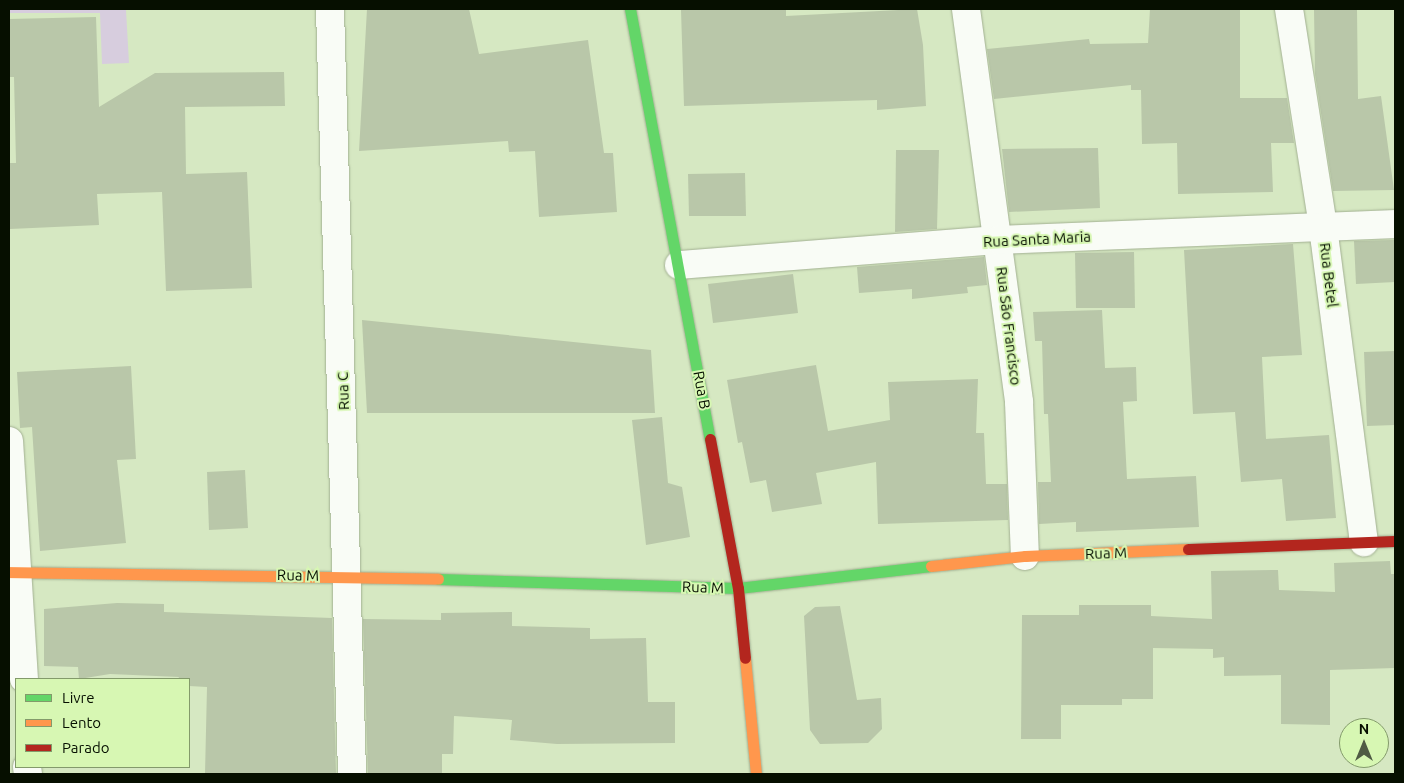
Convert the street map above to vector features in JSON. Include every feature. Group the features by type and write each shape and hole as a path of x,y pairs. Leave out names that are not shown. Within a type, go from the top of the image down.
{"street":[{"name":"Rua C","path":"330,9 348,576 352,774"},
{"name":"Rua B","path":"630,9 738,588 756,774"},
{"name":"Rua São Francisco","path":"966,9 999,240 1019,402 1026,556"},
{"name":"Rua Betel","path":"1289,9 1323,227 1364,542"},
{"name":"Rua Santa Maria","path":"679,265 999,240 1395,224"},
{"path":"9,441 14,572 24,678"},
{"name":"Rua M","path":"14,572 348,576 738,588 1026,556 1395,541"}],"shaded area":[{"path":"9,9 146,9 126,10 129,63 102,64 100,13 9,13"}],"building":[{"path":"367,9 469,9 479,54 588,40 604,153 613,153 617,212 539,217 535,151 509,152 508,141 359,151"},
{"path":"786,9 786,16 917,9 923,45 926,106 877,110 877,100 684,106 681,10"},
{"path":"1150,9 1240,9 1240,98 1287,98 1294,143 1271,143 1273,192 1178,194 1177,143 1142,144 1141,90 1131,90 1131,85 994,99 987,49 1089,39 1090,44 1148,43"},
{"path":"1314,9 1357,9 1358,99 1381,96 1394,190 1333,191 1315,74"},
{"path":"96,17 99,107 155,73 284,72 285,106 185,107 186,174 247,172 252,288 166,291 162,192 97,194 99,225 10,229 9,163 16,163 14,77 9,77 9,19"},
{"path":"1098,148 1100,208 1009,212 1002,149"},
{"path":"896,150 939,150 937,229 895,232"},
{"path":"745,173 746,216 689,216 688,174"},
{"path":"1395,240 1395,282 1356,284 1354,241"},
{"path":"1293,244 1302,355 1262,357 1266,439 1329,435 1336,518 1286,521 1282,479 1241,482 1235,412 1193,414 1184,250"},
{"path":"1134,252 1135,308 1076,308 1075,253"},
{"path":"984,257 987,285 967,287 968,293 912,299 912,289 859,293 857,267"},
{"path":"793,274 798,313 713,323 708,284"},
{"path":"1102,310 1105,368 1136,367 1137,401 1123,402 1127,479 1196,476 1199,527 1076,532 1076,522 1039,524 1038,482 1051,482 1048,414 1044,414 1042,341 1035,341 1033,312"},
{"path":"362,320 651,350 655,413 367,413"},
{"path":"1395,351 1395,425 1367,426 1364,352"},
{"path":"816,365 828,431 890,420 888,382 978,379 976,433 984,433 986,484 1007,484 1008,520 878,524 876,462 816,473 822,504 772,512 766,480 750,483 742,442 738,443 727,380"},
{"path":"131,366 136,459 117,460 126,543 40,551 32,427 20,428 17,372"},
{"path":"662,417 668,483 682,487 690,537 646,545 632,420"},
{"path":"245,470 248,528 209,530 207,472"},
{"path":"1390,561 1391,574 1395,574 1395,668 1330,670 1330,725 1281,724 1281,675 1224,676 1224,657 1213,658 1213,649 1153,648 1153,699 1122,699 1122,705 1061,705 1061,739 1021,739 1022,615 1079,615 1079,605 1151,605 1151,616 1212,619 1211,571 1278,570 1279,590 1335,592 1334,563"},
{"path":"117,603 164,604 164,612 332,618 336,774 205,774 207,687 190,686 190,678 179,677 110,674 79,678 78,667 44,666 44,609"},
{"path":"840,606 857,700 881,698 882,729 868,743 820,744 810,730 804,616 815,607"},
{"path":"512,612 512,626 590,628 590,639 646,638 648,702 675,702 675,743 557,744 510,740 512,720 454,716 453,754 442,754 442,774 368,774 363,619 441,620 441,613"}],"traffic: fast":[{"path":"630,9 710,439"},
{"path":"438,579 738,588 931,566"}],"traffic: slow":[{"path":"931,566 1025,556 1188,549"},
{"path":"9,572 438,579"},
{"path":"745,658 756,774"}],"traffic: jam":[{"path":"710,439 738,588 745,658"},
{"path":"1188,549 1395,541"}]}
